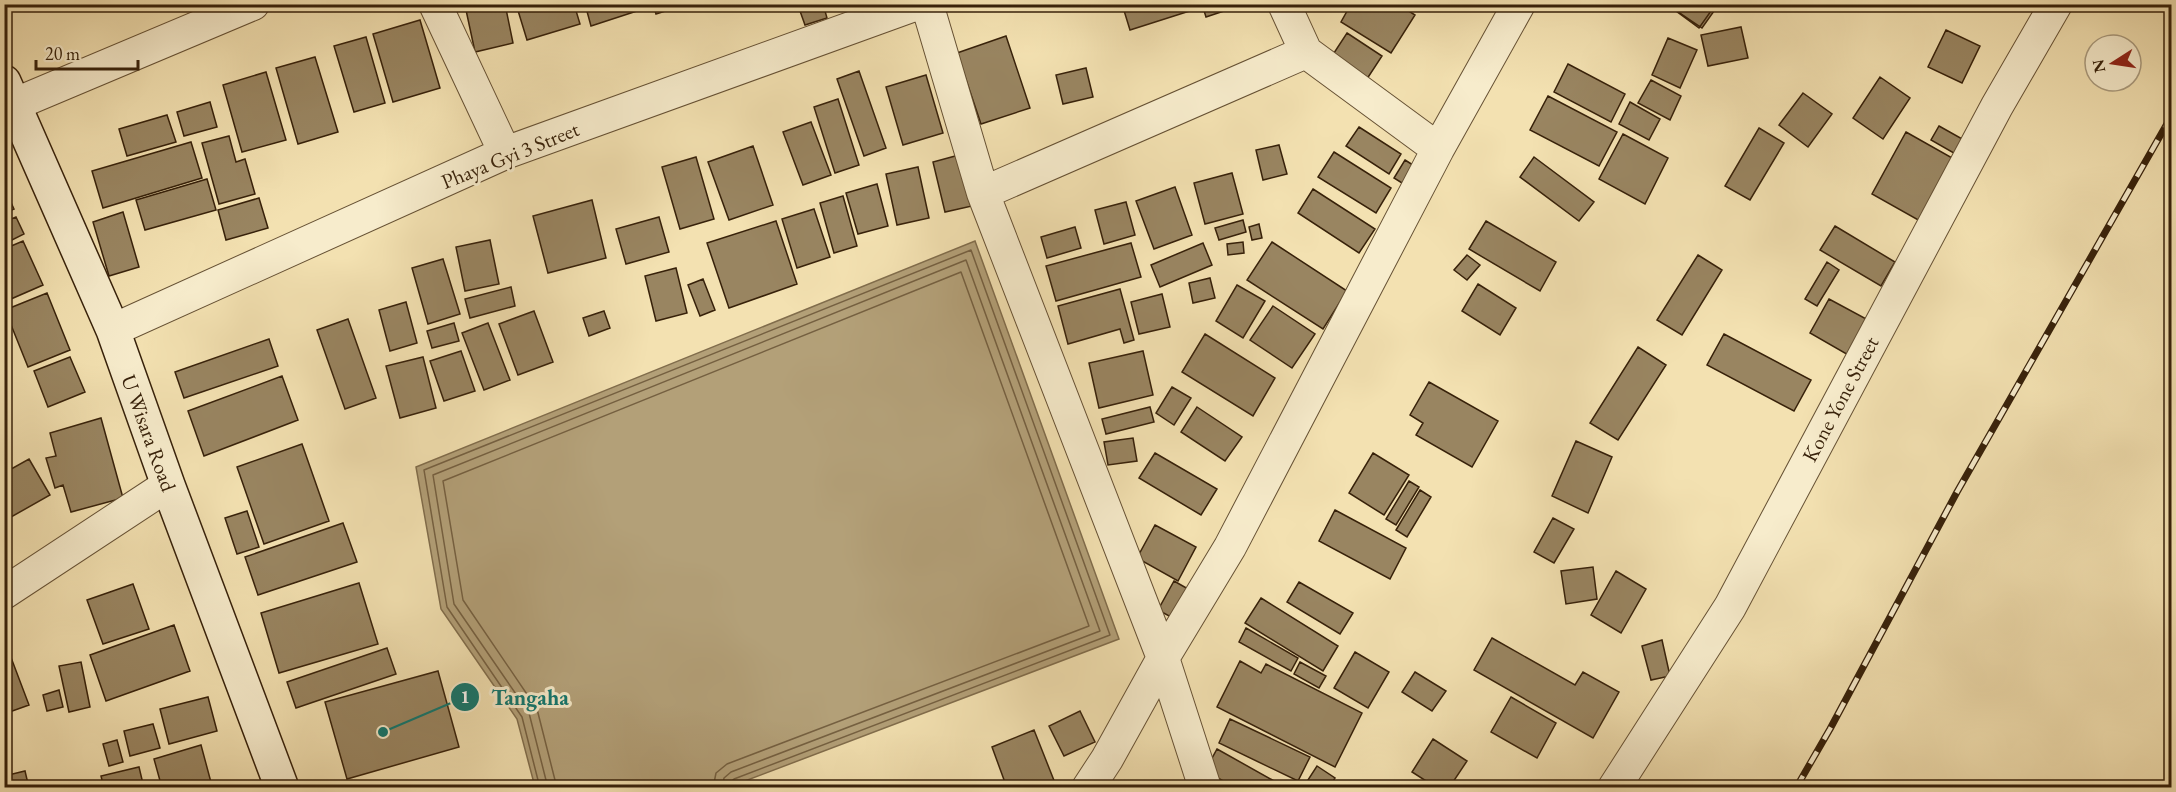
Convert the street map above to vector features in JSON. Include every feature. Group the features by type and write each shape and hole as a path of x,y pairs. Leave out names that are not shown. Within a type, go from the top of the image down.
{"street":[{"path":"9,94 253,4"},
{"path":"435,4 506,153"},
{"name":"Phaya Gyi 3 Street","path":"112,330 506,153 917,4"},
{"path":"927,4 983,193 1163,658 1205,788"},
{"path":"1284,4 1306,52 1438,149"},
{"path":"1088,788 1230,547 1438,149 1519,4"},
{"name":"Kone Yone Street","path":"1614,788 1730,606 1997,106 2056,4"},
{"path":"983,193 1306,52"},
{"name":"U Wisara Road","path":"9,94 112,330 282,788"},
{"path":"4,593 168,485"}],"water":[{"path":"975,241 1119,639 729,787 535,787 517,719 441,609 416,467"}],"building":[{"path":"490,4 505,4 513,43 475,52 466,10"},
{"path":"516,4 574,4 580,24 527,40"},
{"path":"585,4 635,4 637,11 591,26"},
{"path":"653,4 687,4 656,14"},
{"path":"823,4 827,18 805,25 800,11"},
{"path":"1122,4 1195,4 1196,9 1130,30"},
{"path":"1202,4 1232,4 1233,8 1206,17"},
{"path":"1351,4 1398,4 1415,15 1391,53 1341,22"},
{"path":"1675,4 1716,4 1699,28 1672,8"},
{"path":"1677,4 1719,4 1702,28 1674,9"},
{"path":"420,20 440,88 393,102 373,34"},
{"path":"1741,27 1748,58 1708,66 1701,35"},
{"path":"1946,30 1980,46 1962,83 1928,67"},
{"path":"1347,33 1382,56 1365,82 1330,59"},
{"path":"1006,36 1030,108 981,124 957,53"},
{"path":"366,37 385,103 354,112 334,46"},
{"path":"1668,38 1697,50 1680,88 1652,75"},
{"path":"315,57 338,132 298,144 276,68"},
{"path":"1568,64 1625,94 1611,122 1554,92"},
{"path":"1086,68 1093,97 1063,104 1056,75"},
{"path":"859,71 886,148 864,156 837,79"},
{"path":"266,72 286,140 242,152 223,85"},
{"path":"926,75 943,133 903,145 886,87"},
{"path":"1880,77 1910,98 1883,139 1853,118"},
{"path":"1651,80 1681,96 1670,120 1638,103"},
{"path":"1803,93 1832,114 1808,147 1779,125"},
{"path":"1548,96 1617,132 1599,166 1530,130"},
{"path":"838,99 859,165 835,173 814,107"},
{"path":"210,102 217,127 184,136 177,112"},
{"path":"1630,102 1660,119 1649,140 1619,124"},
{"path":"167,115 176,142 127,156 119,129"},
{"path":"811,122 831,175 803,185 783,132"},
{"path":"1939,126 1973,145 1966,160 1931,140"},
{"path":"1359,127 1401,154 1389,174 1346,146"},
{"path":"1759,128 1784,143 1750,200 1725,186"},
{"path":"1906,132 1954,159 1920,221 1872,194"},
{"path":"1623,134 1668,158 1645,204 1599,179"},
{"path":"229,136 236,162 245,159 255,194 219,204 202,143"},
{"path":"191,142 202,178 103,208 92,171"},
{"path":"1279,145 1287,174 1263,180 1256,150"},
{"path":"753,146 773,205 729,220 708,162"},
{"path":"1334,152 1391,188 1376,213 1318,177"},
{"path":"959,155 972,206 945,212 933,162"},
{"path":"696,157 714,219 680,229 662,167"},
{"path":"1534,157 1594,202 1579,221 1520,177"},
{"path":"1405,160 1421,170 1410,188 1394,178"},
{"path":"918,167 929,218 897,225 886,174"},
{"path":"1232,173 1243,214 1205,224 1194,183"},
{"path":"207,179 216,210 145,230 136,200"},
{"path":"877,184 888,226 858,234 846,193"},
{"path":"4,187 14,209 4,213"},
{"path":"1175,187 1192,235 1154,249 1136,201"},
{"path":"1313,189 1375,229 1359,253 1298,213"},
{"path":"843,196 857,246 834,253 820,203"},
{"path":"259,198 268,228 226,240 218,210"},
{"path":"592,200 606,258 548,273 533,216"},
{"path":"1126,202 1135,235 1104,244 1095,210"},
{"path":"814,209 830,257 797,268 782,219"},
{"path":"123,212 139,267 109,276 93,222"},
{"path":"16,217 24,234 4,244 4,222"},
{"path":"659,217 669,252 626,264 616,229"},
{"path":"1243,220 1246,232 1219,240 1215,228"},
{"path":"776,221 797,284 729,308 707,243"},
{"path":"1486,221 1556,262 1540,291 1469,249"},
{"path":"1259,224 1262,238 1252,240 1249,227"},
{"path":"1835,226 1895,262 1881,286 1820,250"},
{"path":"1075,227 1081,248 1047,258 1041,237"},
{"path":"490,240 499,284 465,291 456,247"},
{"path":"23,241 43,285 4,302 4,249"},
{"path":"1243,242 1244,253 1228,255 1227,244"},
{"path":"1272,242 1347,291 1323,329 1247,280"},
{"path":"1131,243 1141,277 1056,301 1046,266"},
{"path":"1203,243 1212,265 1160,287 1151,265"},
{"path":"1467,255 1480,265 1467,280 1454,270"},
{"path":"1698,255 1722,270 1682,335 1657,320"},
{"path":"443,259 460,314 428,324 412,268"},
{"path":"1827,262 1839,270 1817,306 1805,299"},
{"path":"676,268 687,313 656,321 645,276"},
{"path":"1210,278 1215,298 1193,303 1189,283"},
{"path":"703,279 715,310 700,316 688,285"},
{"path":"1478,284 1516,308 1500,335 1462,311"},
{"path":"1237,285 1265,301 1243,338 1216,321"},
{"path":"511,287 515,306 470,318 465,299"},
{"path":"1120,289 1134,340 1124,343 1120,329 1068,344 1058,306"},
{"path":"47,293 70,350 28,367 5,310"},
{"path":"1162,294 1170,327 1139,334 1131,302"},
{"path":"1829,299 1870,321 1850,356 1810,333"},
{"path":"406,302 417,343 390,351 379,310"},
{"path":"1273,306 1315,334 1292,368 1250,340"},
{"path":"534,311 553,362 518,375 499,324"},
{"path":"604,311 610,328 589,336 583,318"},
{"path":"348,319 376,398 345,409 317,330"},
{"path":"454,323 459,341 432,348 427,331"},
{"path":"488,323 510,380 484,390 462,333"},
{"path":"1205,334 1275,378 1253,416 1182,372"},
{"path":"1724,334 1811,380 1794,411 1707,365"},
{"path":"269,339 278,366 184,398 175,372"},
{"path":"1638,347 1666,365 1618,440 1590,423"},
{"path":"461,351 475,391 444,401 430,361"},
{"path":"1143,351 1153,395 1099,408 1089,363"},
{"path":"70,357 85,392 48,407 34,371"},
{"path":"423,357 436,408 400,418 386,366"},
{"path":"282,376 298,420 204,456 188,411"},
{"path":"1429,382 1498,421 1472,467 1416,435 1423,423 1410,415"},
{"path":"1172,387 1191,398 1174,425 1156,413"},
{"path":"1150,407 1154,422 1106,434 1102,419"},
{"path":"1197,407 1242,437 1225,461 1181,432"},
{"path":"101,418 123,498 71,512 63,485 55,488 46,458 56,456 50,433"},
{"path":"1133,438 1137,461 1108,465 1104,442"},
{"path":"1576,441 1612,457 1588,513 1552,496"},
{"path":"302,444 329,521 264,544 237,467"},
{"path":"1155,453 1217,489 1201,515 1139,478"},
{"path":"1373,453 1409,475 1384,515 1349,493"},
{"path":"29,459 50,495 4,521 4,473"},
{"path":"1409,481 1419,487 1396,525 1386,519"},
{"path":"1420,490 1431,497 1407,537 1396,530"},
{"path":"1335,510 1406,548 1390,579 1319,541"},
{"path":"247,511 259,547 237,554 225,518"},
{"path":"1553,518 1574,529 1554,563 1534,552"},
{"path":"343,523 357,562 258,595 245,557"},
{"path":"1155,525 1196,547 1178,581 1137,558"},
{"path":"1593,567 1597,599 1566,604 1561,571"},
{"path":"1616,571 1646,589 1621,633 1591,615"},
{"path":"1174,581 1197,594 1182,623 1158,610"},
{"path":"1299,582 1353,613 1340,634 1287,602"},
{"path":"359,583 378,644 279,673 261,613"},
{"path":"133,584 149,629 103,644 87,600"},
{"path":"1261,598 1338,646 1323,671 1245,623"},
{"path":"174,625 190,671 106,701 90,655"},
{"path":"1246,628 1298,658 1291,671 1239,642"},
{"path":"1492,638 1575,685 1583,672 1619,692 1593,738 1474,670"},
{"path":"4,639 29,705 4,714"},
{"path":"1662,640 1670,676 1651,680 1642,646"},
{"path":"387,648 396,674 296,708 287,682"},
{"path":"1355,652 1389,672 1368,708 1334,688"},
{"path":"1240,661 1261,673 1266,664 1362,713 1335,767 1217,707"},
{"path":"81,662 90,707 69,712 59,666"},
{"path":"1300,662 1326,676 1319,688 1294,674"},
{"path":"438,671 459,747 347,779 325,702"},
{"path":"1415,672 1446,691 1432,711 1402,692"},
{"path":"59,690 63,707 47,711 43,695"},
{"path":"208,697 217,731 169,744 160,709"},
{"path":"1511,697 1556,723 1537,758 1491,732"},
{"path":"1080,711 1095,742 1064,756 1049,726"},
{"path":"1230,719 1310,757 1298,781 1219,743"},
{"path":"153,724 160,748 130,756 124,731"},
{"path":"1034,730 1057,788 1007,788 992,747"},
{"path":"1433,739 1467,761 1449,788 1437,788 1412,772"},
{"path":"117,740 123,762 109,766 103,744"},
{"path":"201,745 212,786 162,788 154,759"},
{"path":"1217,749 1283,786 1282,788 1236,788 1205,771"},
{"path":"1317,766 1335,778 1329,788 1304,786"},
{"path":"139,767 144,788 104,788 101,776"},
{"path":"25,771 29,788 4,788 4,776"}],"railway":[{"path":"1796,788 1957,492 2172,115"}],"place":[{"name":"Tangaha","path":"383,732"}]}
